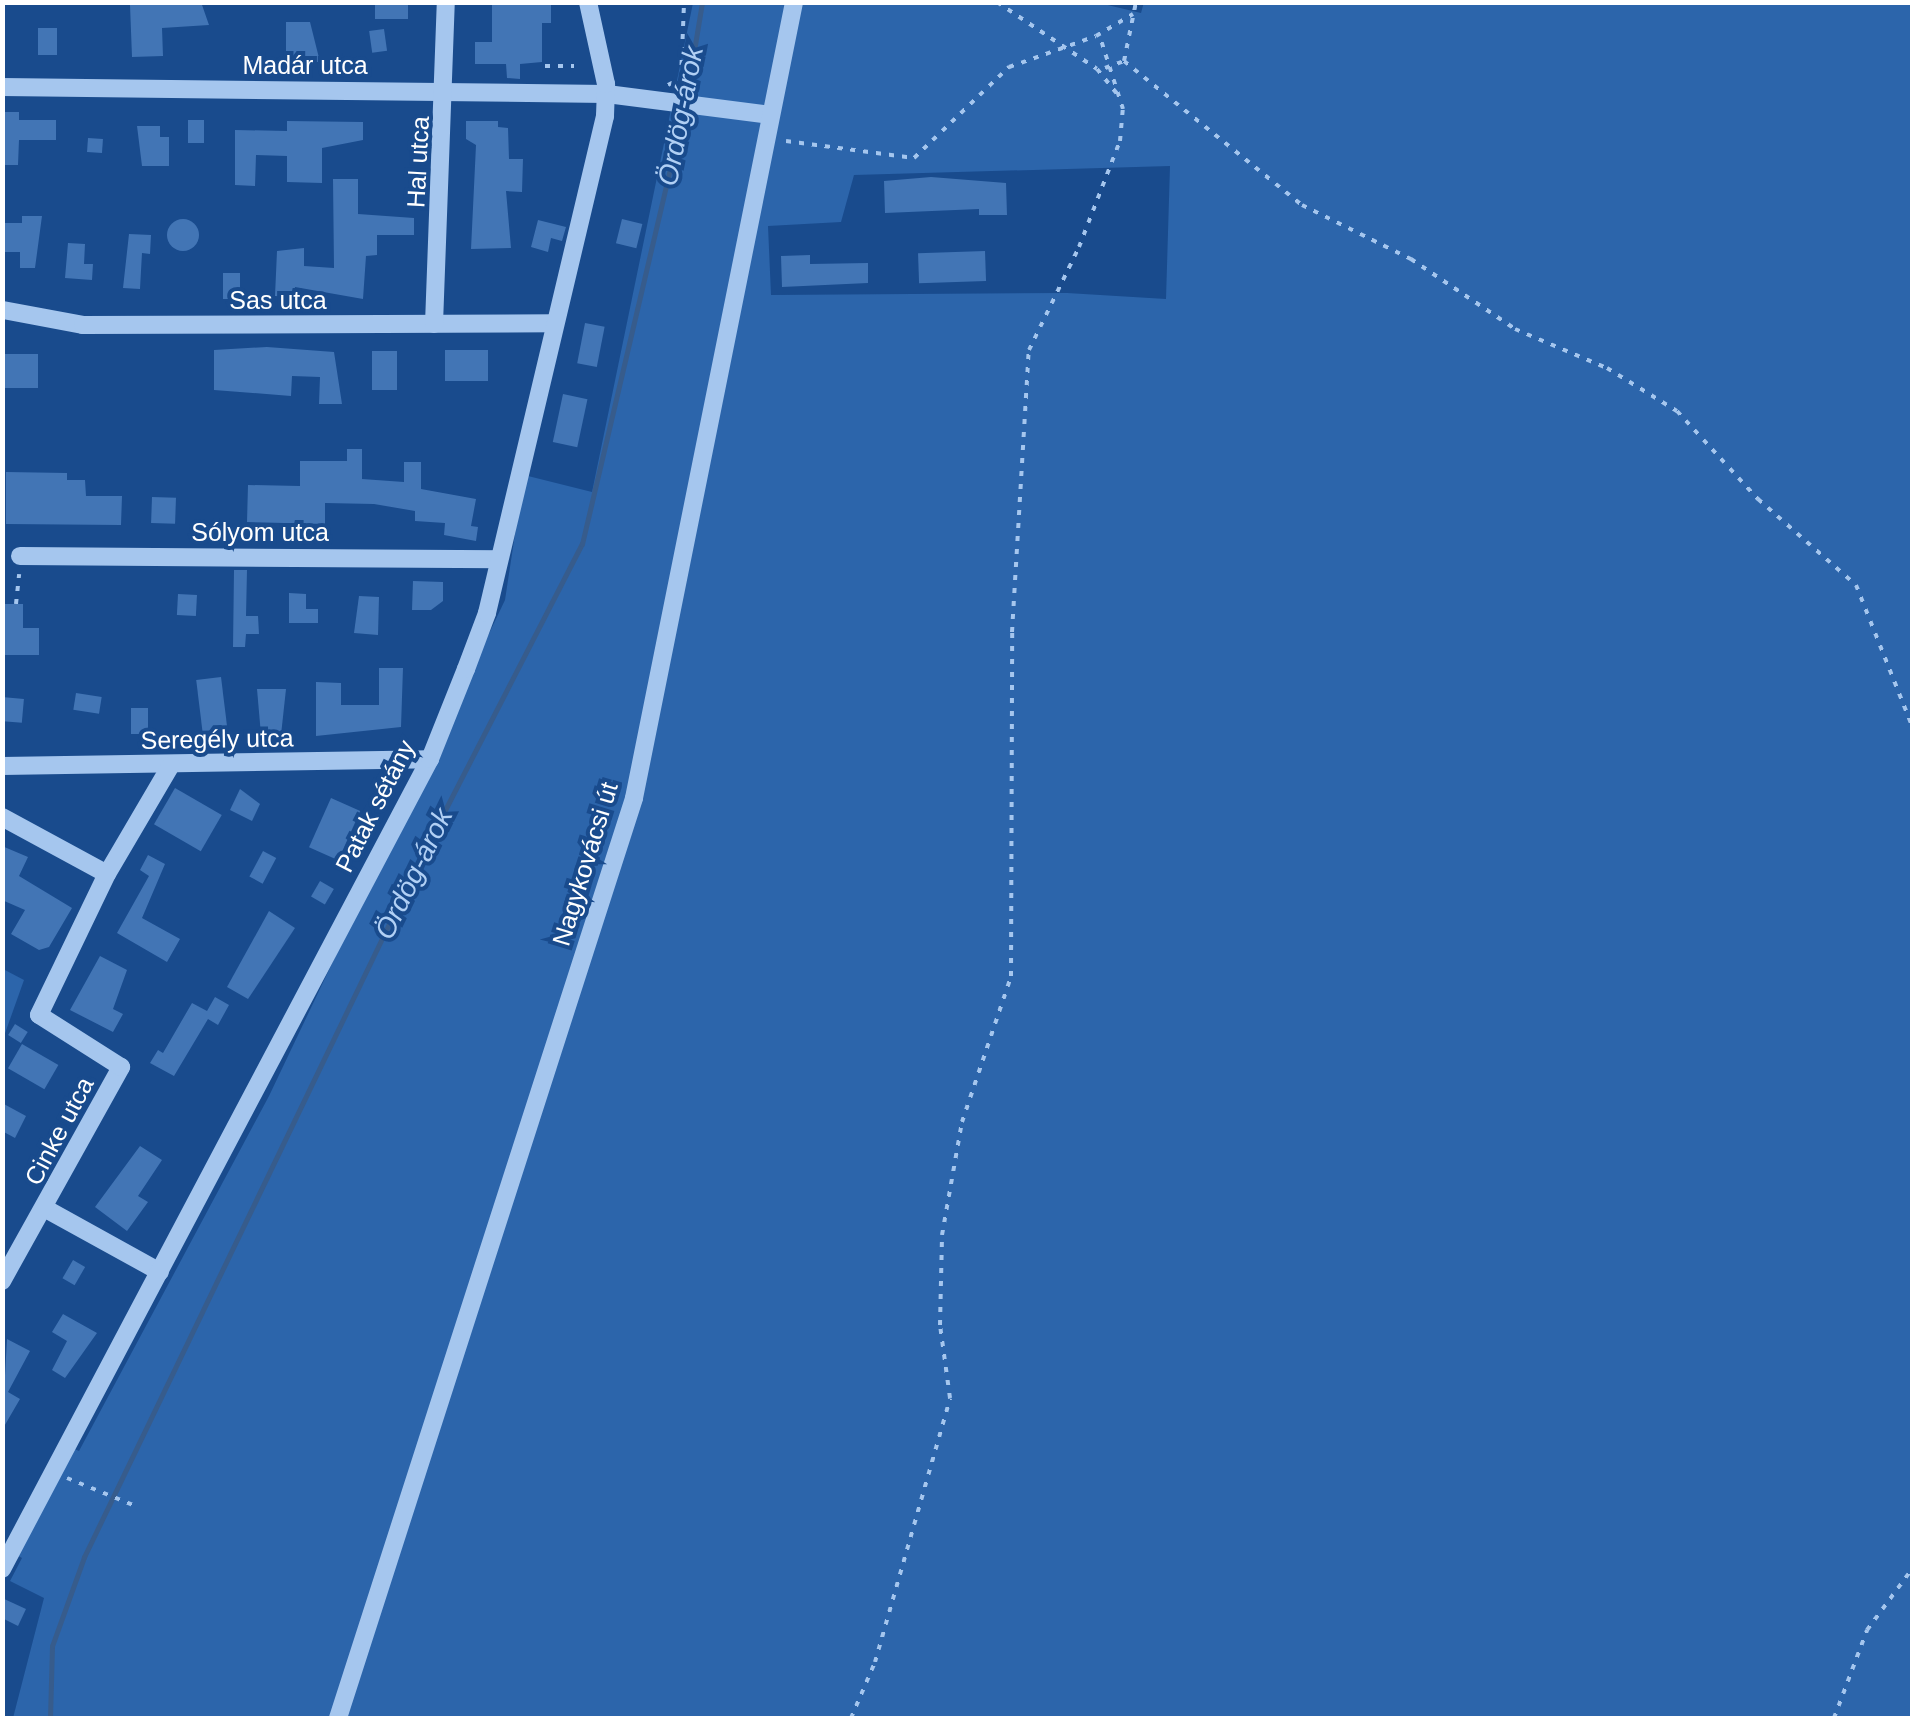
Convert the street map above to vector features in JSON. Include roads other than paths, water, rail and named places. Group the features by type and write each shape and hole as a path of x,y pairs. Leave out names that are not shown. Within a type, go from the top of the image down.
{"street":[{"name":"Hal utca","path":"434,324 447,91 446,2"},
{"name":"Patak sétány","path":"2,1569 430,758 487,613 606,94 588,2"},
{"name":"Nagykovácsi út","path":"338,1718 634,798 794,2"},
{"name":"Madár utca","path":"2,87 606,94 771,116"},
{"name":"Sas utca","path":"3,310 83,325 555,323"},
{"name":"Sólyom utca","path":"20,556 500,559"},
{"name":"Seregély utca","path":"4,765 430,758"},
{"name":"Cinke utca","path":"2,1281 46,1209 121,1067 39,1015 108,874 171,765"},
{"path":"2,817 108,874"},
{"path":"46,1209 160,1272"}],"waterway":[{"name":"Ördög-árok","path":"686,99 702,2"},
{"name":"Ördög-árok","path":"50,1718 52,1646 84,1557 427,845 582,544 684,110"}]}
